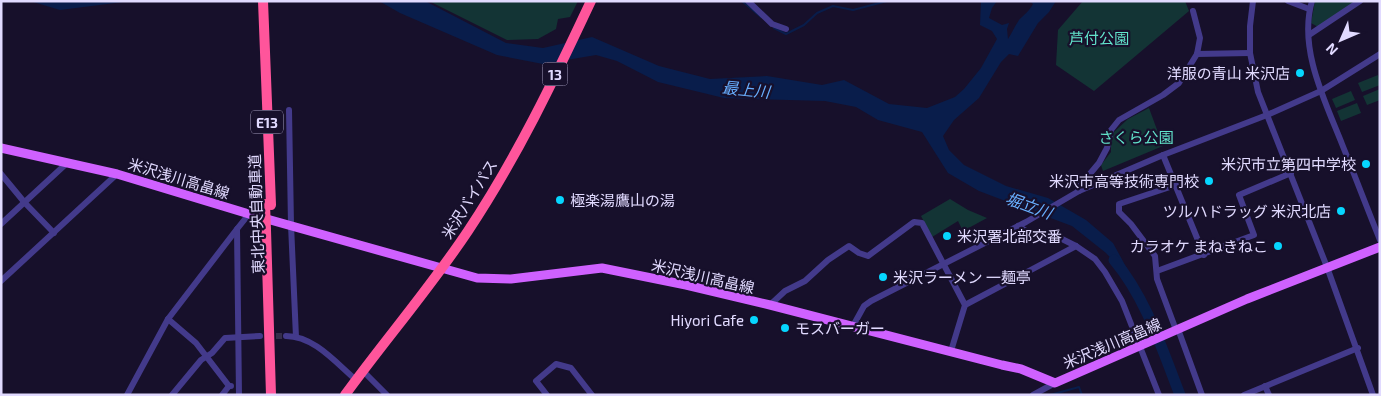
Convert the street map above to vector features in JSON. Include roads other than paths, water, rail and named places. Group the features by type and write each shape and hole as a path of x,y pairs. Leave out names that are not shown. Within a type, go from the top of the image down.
{"highway":[{"name":"東北中央自動車道","path":"258,1 262,39"},
{"name":"東北中央自動車道","path":"263,1 262,39 277,395"},
{"name":"米沢バイパス","path":"345,395 442,269 469,230 518,147 591,1"},
{"name":"東北中央自動車道","path":"269,230 272,395"}],"main road":[{"name":"米沢浅川高畠線","path":"1,148 117,174 249,214 477,278 502,280 602,268 770,305 1022,369 1055,382 1380,247"}],"street":[{"path":"748,1 772,24 786,29"},
{"path":"1253,1 1250,26 1250,53 1256,83 1328,267 1373,395"},
{"path":"1288,1 1309,9"},
{"path":"1312,1 1309,9 1308,35 1310,55 1321,91 1380,240"},
{"path":"1308,35 1360,1"},
{"path":"1080,191 1078,188 1099,164 1107,148 1111,130 1119,120 1163,95 1179,82 1197,54 1200,38 1193,11"},
{"path":"1197,54 1250,53"},
{"path":"853,326 864,306 871,301 1026,222 1080,191 1321,91 1380,54"},
{"path":"289,110 291,225 296,337"},
{"path":"1163,155 1204,255"},
{"path":"1,224 67,164"},
{"path":"1157,271 1254,235 1239,195 1291,173"},
{"path":"1,174 25,203 54,233"},
{"path":"1,282 117,174"},
{"path":"1176,185 1119,204 1119,212 1132,224 1155,256 1157,279 1202,395"},
{"path":"127,395 168,320 249,214"},
{"path":"770,305 785,291 805,281 828,260 849,246 859,253 868,256 914,222 922,223 965,305"},
{"path":"1018,226 1040,239 1062,239 1095,259 1113,284 1143,346 1159,395"},
{"path":"237,228 239,395"},
{"path":"951,351 965,305 1076,246"},
{"path":"168,320 196,343 229,386"},
{"path":"172,395 201,360 207,357 226,338 260,336"},
{"path":"286,336 296,337 314,344 356,380"},
{"path":"1244,395 1358,348"},
{"path":"547,395 536,381 556,364 571,368 592,395"},
{"path":"363,371 387,395"},
{"path":"1033,395 1055,382"},
{"path":"229,386 239,386"},
{"path":"222,395 229,386"},
{"path":"1265,386 1269,395"}],"water":[{"path":"30,1 131,1 60,10"},
{"name":"最上川","path":"379,1 425,1 506,43 543,48 592,37 659,66 710,79 767,76 822,85 844,80 889,104 927,108 955,97 964,89 981,68 997,39 992,31 980,25 981,1 997,1 992,8 989,18 1002,25 1009,23 1007,29 1008,39 1019,20 1032,6 1033,4 1030,1 1056,1 1049,12 1038,23 1018,56 1009,54 1001,62 979,98 954,120 943,136 949,150 964,165 1006,186 1048,198 1086,220 1113,243 1136,285 1106,253 1072,226 979,191 948,173 922,132 878,120 856,107 825,101 724,98 658,82 617,61 596,55 543,64 497,55 400,13"}],"waterway":[{"path":"742,1 761,17"},
{"path":"774,28 786,34 804,25 817,13 833,6 853,10 887,1"},
{"name":"堀立川","path":"1114,260 1144,307 1160,342 1180,395"},
{"path":"1050,395 1079,387 1082,395"}],"tunnel":[{"path":"267,336 286,336"}],"place":[{"name":"洋服の青山 米沢店","path":"1300,73"},
{"name":"米沢市立第四中学校","path":"1366,164"},
{"name":"米沢市高等技術専門校","path":"1209,181"},
{"name":"極楽湯鷹山の湯","path":"560,200"},
{"name":"ツルハドラッグ 米沢北店","path":"1341,211"},
{"name":"米沢署北部交番","path":"947,236"},
{"name":"カラオケ まねきねこ","path":"1278,246"},
{"name":"米沢ラーメン 一麺亭","path":"883,277"},
{"name":"Hiyori Cafe","path":"754,320"},
{"name":"モスバーガー","path":"785,328"}],"park label":[{"name":"芦付公園","path":"1099,38"},
{"name":"さくら公園","path":"1136,137"}]}
